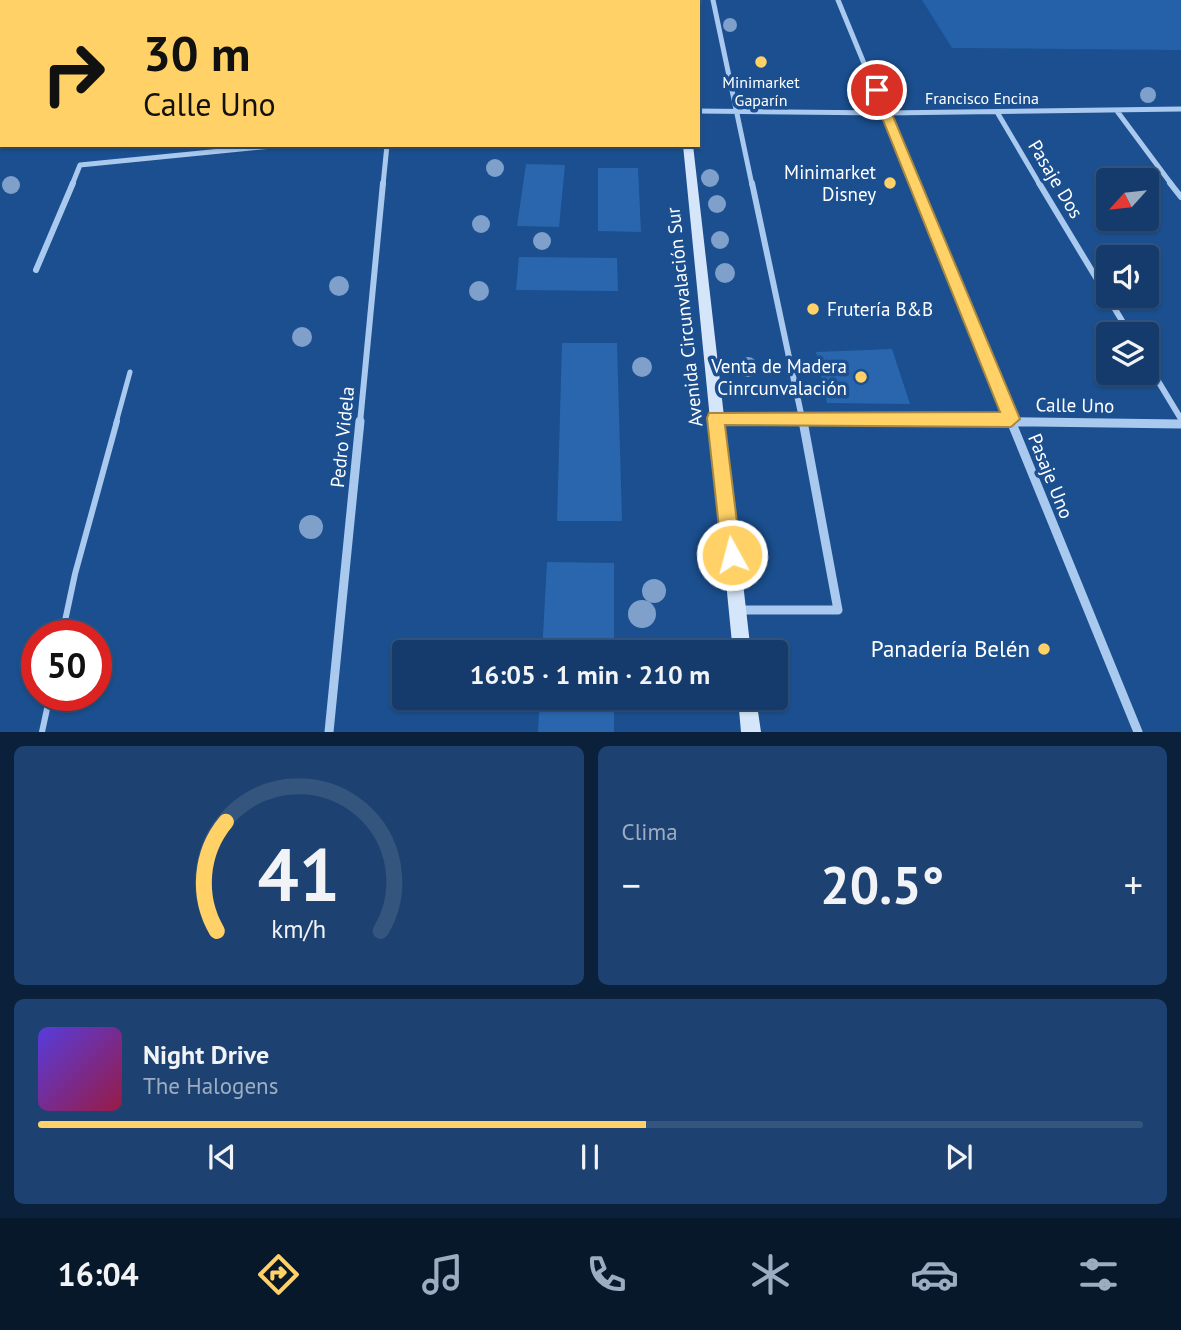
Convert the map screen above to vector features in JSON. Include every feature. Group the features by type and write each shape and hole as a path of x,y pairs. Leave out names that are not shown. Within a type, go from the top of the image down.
{"main road":[{"name":"Avenida Circunvalación Sur","path":"688,147 741,640"},
{"path":"748,710 751,732"}],"street":[{"path":"713,0 802,417 838,610 738,610"},
{"name":"Pasaje Uno","path":"838,0 1138,732"},
{"name":"Francisco Encina","path":"700,111 997,113 1181,109"},
{"path":"1117,111 1181,197"},
{"name":"Pasaje Dos","path":"997,113 1123,322"},
{"path":"194,153 196,147"},
{"path":"36,270 80,165 260,147"},
{"name":"Pedro Videla","path":"329,732 387,147"},
{"path":"1159,383 1181,421"},
{"name":"Calle Uno","path":"715,418 1181,421"}],"lane":[{"path":"65,620 75,573 130,372"},
{"path":"43,732 47,711"}],"shaded area":[{"path":"922,0 1181,0 1181,50 952,48"}],"building":[{"path":"526,164 565,165 559,227 517,226"},
{"path":"598,168 638,168 641,232 598,231"},
{"path":"519,257 617,258 618,291 516,290"},
{"path":"562,343 617,343 622,521 557,521"},
{"name":"Venta de Madera Cinrcunvalación","path":"892,349 910,404 827,403 816,352"},
{"path":"547,562 614,563 614,640 543,640"},
{"path":"539,710 614,710 614,732 538,732"}],"place":[{"name":"Minimarket Gaparín","path":"761,62"},
{"name":"Minimarket Disney","path":"890,183"},
{"name":"Frutería B&B","path":"813,309"},
{"name":"Venta de Madera Cinrcunvalación","path":"861,377"},
{"name":"Panadería Belén","path":"1044,649"}],"route":[{"path":"732,555 715,418 1011,419 877,90"}]}
